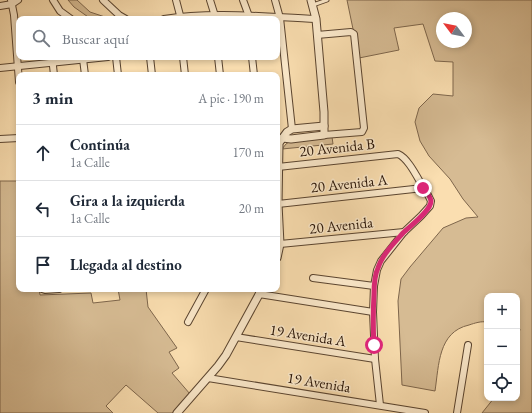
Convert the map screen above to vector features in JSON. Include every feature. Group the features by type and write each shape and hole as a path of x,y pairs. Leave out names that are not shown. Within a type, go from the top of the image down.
{"street":[{"path":"0,6 18,0"},
{"path":"53,0 60,11 67,16"},
{"path":"103,0 121,16"},
{"path":"176,0 180,16"},
{"path":"210,0 215,16"},
{"path":"243,0 248,16"},
{"path":"275,0 279,16"},
{"path":"11,2 14,15 16,40"},
{"path":"312,2 316,18 324,135"},
{"path":"280,18 316,18"},
{"path":"280,141 362,132 364,128 354,34 351,32 317,35"},
{"path":"280,40 292,130"},
{"path":"18,60 18,72"},
{"path":"0,68 53,60 54,72"},
{"path":"83,60 85,72"},
{"path":"116,60 118,72"},
{"path":"150,60 152,72"},
{"path":"183,60 185,72"},
{"path":"218,60 220,72"},
{"path":"252,60 254,72"},
{"path":"280,141 288,132 292,130 324,126"},
{"path":"0,139 16,138"},
{"name":"20 Avenida B","path":"280,167 398,154 403,156 408,162 423,188"},
{"path":"380,405 375,359 373,312 374,286 378,266 404,232 430,206 431,200 423,188"},
{"name":"20 Avenida A","path":"280,204 423,188"},
{"name":"20 Avenida","path":"280,244 404,232"},
{"path":"313,278 374,286"},
{"path":"188,322 204,292"},
{"path":"177,413 226,355 260,292 373,312"},
{"name":"19 Avenida A","path":"236,337 375,359"},
{"path":"457,413 468,345"},
{"name":"19 Avenida","path":"208,378 425,413"}],"lane":[{"path":"312,2 327,0"}],"shaded area":[{"path":"68,0 77,0 90,12 102,16 87,16 74,7"},
{"path":"347,0 532,0 532,413 482,413 492,401 520,401 520,293 484,293 484,322 459,329 451,335 446,342 439,361 435,391 402,385 398,301 401,279 443,228 466,218 478,217 463,199 450,179 429,156 420,141 415,122 419,108 433,94 453,96 453,62 435,61 423,24 394,28 399,50 359,58"},
{"path":"332,137 333,144 282,149 292,140"},
{"path":"0,181 16,181 16,292 40,292 40,295 91,293 93,303 120,300 119,292 146,292 148,307 177,348 169,352 179,368 172,373 190,394 172,413 158,413 126,385 106,406 113,413 0,413"}],"route":[{"path":"374,345 374,286 378,266 404,232 430,206 431,200 423,188"}]}
